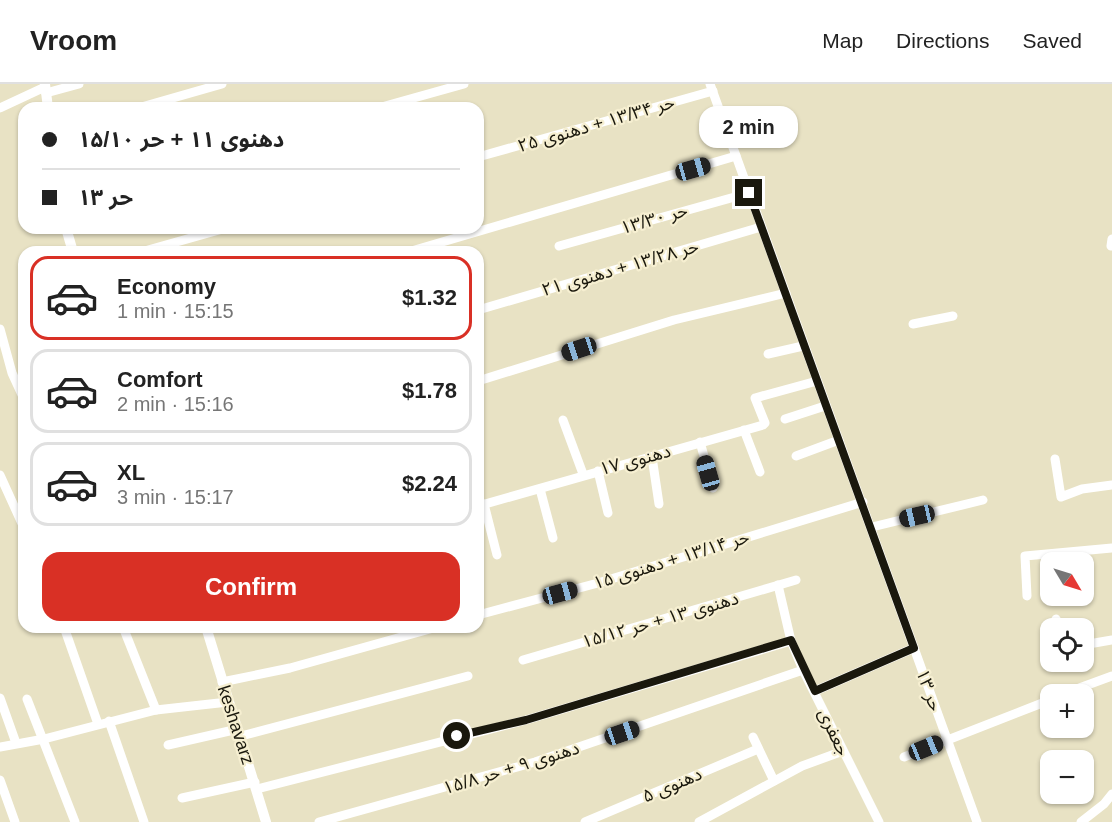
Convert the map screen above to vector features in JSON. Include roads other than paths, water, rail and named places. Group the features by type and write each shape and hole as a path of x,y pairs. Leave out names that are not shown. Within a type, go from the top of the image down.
{"street":[{"path":"0,108 45,88 79,84"},
{"path":"155,102 199,87 222,84"},
{"path":"400,102 464,84"},
{"name":"حر ۱۳","path":"711,88 825,406 863,502 977,822"},
{"name":"حر ۱۳/۳۴ + دهنوی ۲۵","path":"484,155 711,88"},
{"path":"484,230 736,156"},
{"name":"حر ۱۳/۳۰","path":"559,246 749,193"},
{"name":"حر ۱۳/۲۸ + دهنوی ۲۱","path":"484,308 761,227"},
{"path":"162,246 205,234"},
{"path":"428,246 470,234"},
{"path":"484,379 663,324 786,293"},
{"path":"913,324 953,316"},
{"path":"0,329 12,373 18,386"},
{"path":"768,354 803,345"},
{"name":"دهنوی ۱۷","path":"484,504 765,423 754,398 817,381"},
{"path":"785,419 825,406"},
{"path":"563,420 583,474"},
{"path":"744,430 760,472"},
{"path":"796,456 839,440"},
{"path":"700,442 713,488"},
{"path":"652,457 659,504"},
{"path":"1055,459 1061,497 1082,489 1112,485"},
{"path":"597,471 608,513"},
{"path":"0,476 18,515"},
{"path":"540,489 553,538"},
{"path":"872,527 983,500"},
{"name":"حر ۱۳/۱۴ + دهنوی ۱۵","path":"484,613 598,583 863,502"},
{"path":"484,512 497,555"},
{"path":"1027,596 1025,556 1112,548"},
{"name":"دهنوی ۱۳ + حر ۱۵/۱۲","path":"523,660 796,580"},
{"name":"جعفری","path":"778,585 791,640 803,670 878,821"},
{"path":"66,633 98,724"},
{"path":"125,633 156,710"},
{"name":"keshavarz","path":"208,633 266,822"},
{"path":"222,682 290,668 415,633"},
{"path":"182,798 256,785 526,720 791,640"},
{"path":"1094,643 1112,640"},
{"path":"815,691 914,648"},
{"name":"دهنوی ۹ + حر ۱۵/۸","path":"319,822 535,762 803,670"},
{"path":"168,746 239,733 468,676"},
{"path":"1090,684 1112,676"},
{"path":"0,698 16,743"},
{"path":"27,699 75,822"},
{"path":"0,747 44,740 156,710 228,702"},
{"path":"904,757 1040,704"},
{"path":"109,721 144,822"},
{"path":"753,737 774,781"},
{"name":"دهنوی ۵","path":"585,822 758,749"},
{"path":"699,822 802,766 843,751"},
{"path":"0,780 15,822"},
{"path":"1081,821 1104,804 1112,794"}]}
